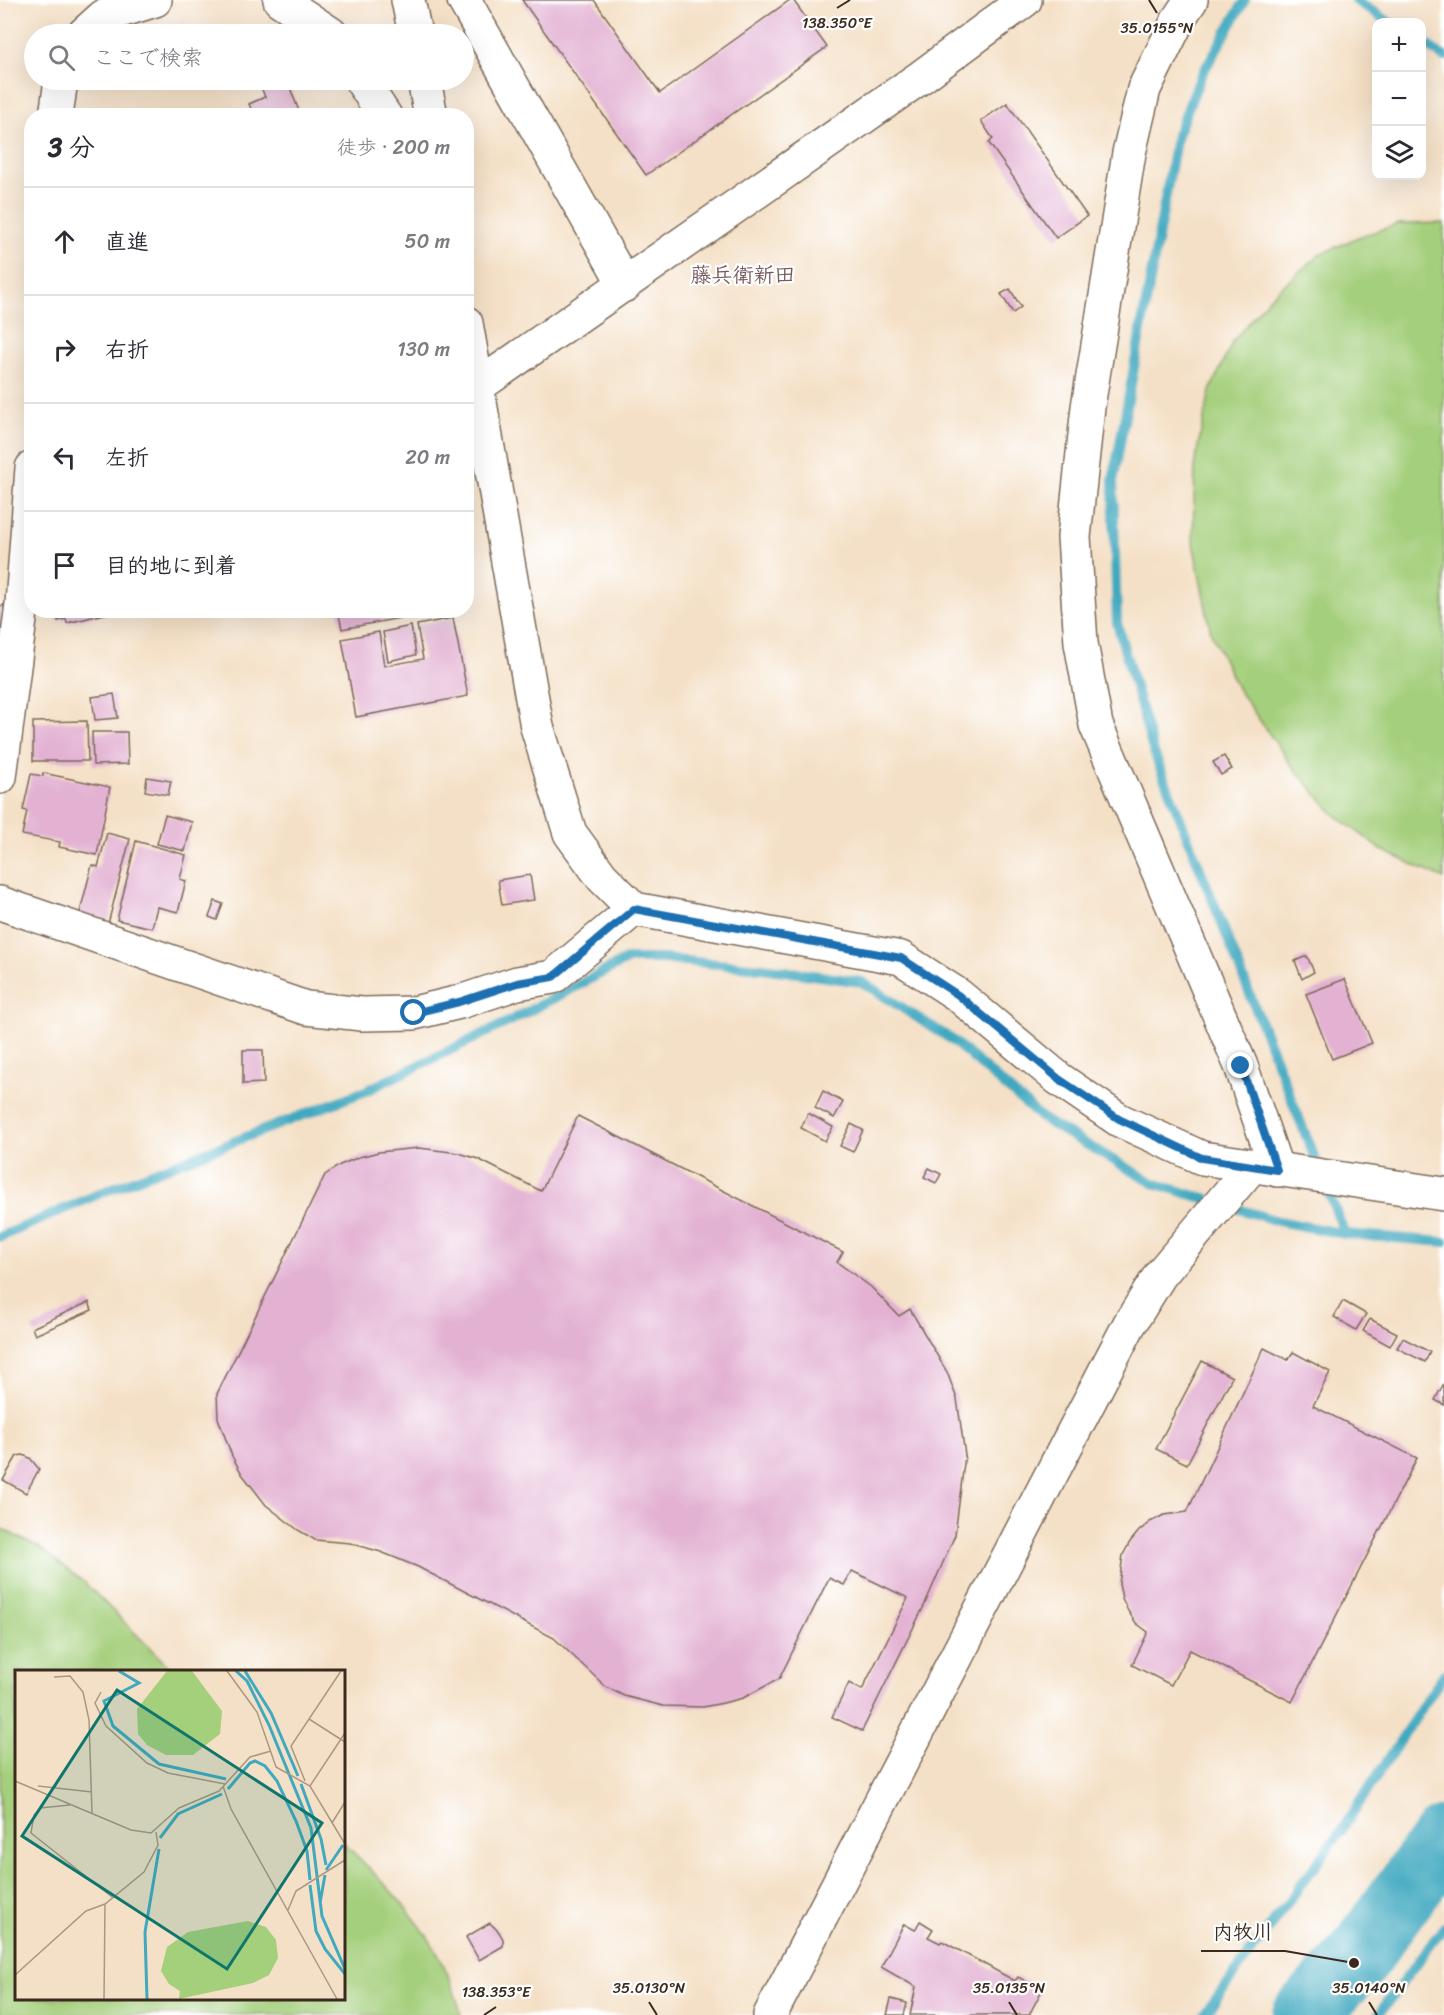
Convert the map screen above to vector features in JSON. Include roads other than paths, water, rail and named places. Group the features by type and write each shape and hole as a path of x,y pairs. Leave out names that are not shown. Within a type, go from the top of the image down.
{"street":[{"path":"95,24 104,16 155,0"},
{"path":"280,0 316,24"},
{"path":"408,0 413,24"},
{"path":"464,0 625,285"},
{"path":"478,386 921,77 1025,0"},
{"path":"1191,0 1179,18 1144,89 1129,153 1088,407 1074,537 1081,643 1096,725 1241,1066 1254,1175"},
{"path":"57,108 60,90"},
{"path":"368,90 380,108"},
{"path":"426,90 429,108"},
{"path":"474,365 537,728 570,834 602,877 625,916"},
{"path":"0,777 24,577"},
{"path":"0,903 306,1008 362,1014 414,1013 459,1002 517,983 553,977 625,916 901,958 958,995 1059,1079 1119,1119 1202,1158 1254,1175 1444,1194"},
{"path":"770,2015 1128,1325 1160,1275 1201,1225 1254,1175"},
{"path":"789,1977 790,2015"}],"waterway":[{"path":"1245,0 1201,76 1177,135 1113,481 1117,623 1153,750 1345,1234"},
{"path":"1355,0 1383,18"},
{"path":"1426,45 1444,57"},
{"path":"0,1237 108,1190 368,1090 510,1021 628,959 663,959 762,968 862,982 951,1039 1044,1120 1153,1183 1278,1221 1345,1234 1444,1242"},
{"path":"1204,2015 1341,1831 1444,1674"},
{"path":"1305,2015 1354,1963 1444,1839"},
{"path":"1378,2015 1444,1927"}],"place":[{"name":"内牧川","path":"1354,1963"}],"district":[{"name":"藤兵衛新田","path":"743,275"}]}
